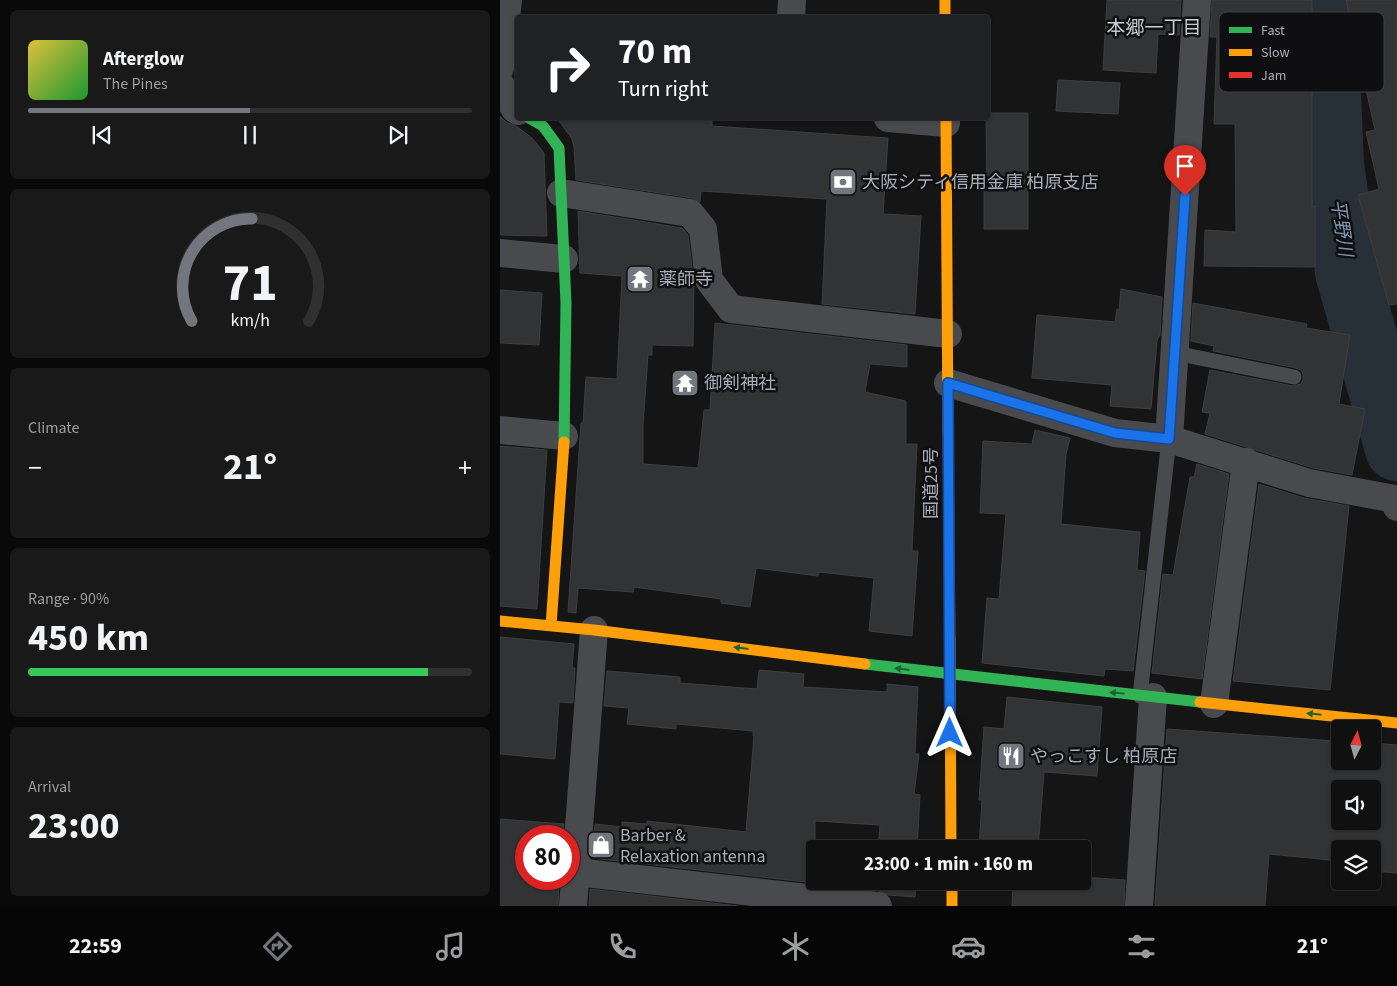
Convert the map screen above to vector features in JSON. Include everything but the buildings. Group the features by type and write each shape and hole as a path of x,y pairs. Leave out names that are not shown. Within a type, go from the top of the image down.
{"main road":[{"path":"945,0 945,15"},
{"path":"533,120 544,126 559,148 566,303 564,436 551,626"},
{"name":"国道25号","path":"946,120 952,840"},
{"path":"500,621 594,630 950,675 1397,723"},
{"path":"952,890 952,906"}],"street":[{"path":"500,68 508,0"},
{"path":"791,15 792,0"},
{"path":"1169,439 1197,0"},
{"path":"515,83 500,83 515,109"},
{"path":"561,193 690,213 703,229 709,280 732,309 948,334"},
{"path":"500,253 564,259"},
{"path":"948,383 1115,433 1169,439 1309,483 1395,499 1397,507"},
{"path":"500,430 564,436"},
{"path":"1214,704 1246,462"},
{"path":"579,825 594,630"},
{"path":"1139,906 1146,697"},
{"path":"580,872 878,906"},
{"path":"573,906 574,890"}],"lane":[{"path":"1174,353 1294,377"},
{"path":"1146,697 1169,439"}],"waterway":[{"name":"平野川","path":"1330,0 1330,12"},
{"name":"平野川","path":"1329,92 1332,165 1347,272 1397,449"}],"traffic: fast":[{"path":"532,120 543,126 559,148 566,303 564,442"},
{"path":"865,664 1200,702"}],"traffic: slow":[{"path":"945,0 945,15"},
{"path":"946,120 948,432"},
{"path":"551,626 564,442"},
{"path":"500,621 594,630 865,664"},
{"path":"950,639 951,840"},
{"path":"1200,702 1397,723"},
{"path":"952,890 952,906"}],"traffic: jam":[{"path":"948,432 950,639"}],"place":[{"name":"大阪シティ信用金庫 柏原支店","path":"843,182"},
{"name":"薬師寺","path":"640,279"},
{"name":"御剣神社","path":"685,383"},
{"name":"やっこすし 柏原店","path":"1011,756"},
{"name":"Barber & Relaxation antenna","path":"601,845"}],"district":[{"name":"本郷一丁目","path":"1154,28"}],"route":[{"path":"950,733 948,383 1115,433 1169,439 1185,196"}]}
